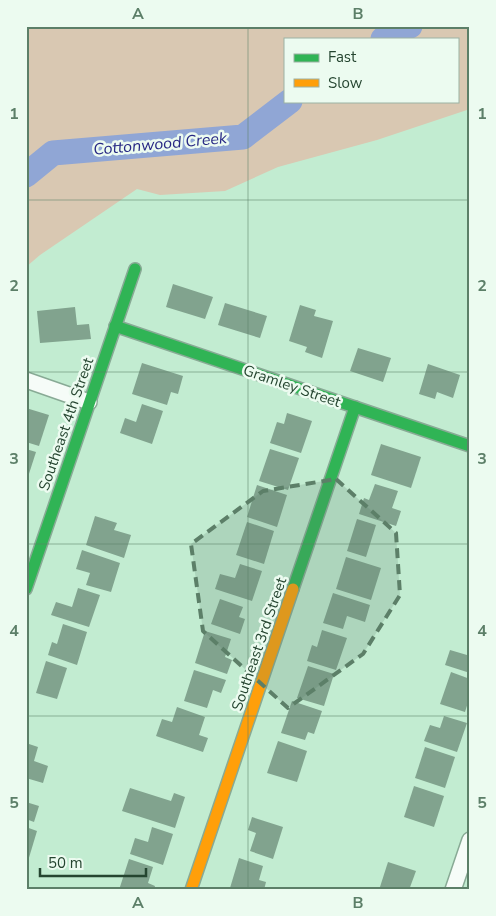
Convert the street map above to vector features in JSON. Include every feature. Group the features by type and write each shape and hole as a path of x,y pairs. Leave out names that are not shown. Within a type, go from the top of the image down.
{"street":[{"name":"Southeast 4th Street","path":"26,589 135,269"},
{"name":"Gramley Street","path":"115,326 470,446"},
{"path":"26,380 89,402"},
{"name":"Southeast 3rd Street","path":"191,890 355,407"},
{"path":"453,890 470,840"}],"highlighted area":[{"path":"336,479 396,533 400,595 363,654 288,708 203,631 191,544 263,491"}],"shaded area":[{"path":"26,26 470,26 470,109 377,140 278,167 225,191 160,195 137,189 40,255 26,267"}],"building":[{"path":"173,284 213,297 205,319 166,307"},
{"path":"225,303 267,316 260,338 218,325"},
{"path":"300,305 316,310 314,316 333,321 322,358 305,352 307,347 289,341"},
{"path":"75,307 77,325 89,324 91,339 40,343 37,311"},
{"path":"358,348 391,358 383,382 350,371"},
{"path":"142,363 183,376 178,394 171,392 167,405 132,394"},
{"path":"428,364 460,375 453,398 437,392 435,399 419,394"},
{"path":"142,404 163,411 152,444 120,433 125,418 136,422"},
{"path":"26,408 49,415 39,446 26,442"},
{"path":"287,413 312,421 301,453 270,443 277,422 284,424"},
{"path":"381,444 421,457 411,488 371,475"},
{"path":"26,449 36,452 27,480 26,479"},
{"path":"270,449 299,458 288,490 259,481"},
{"path":"375,484 398,491 392,508 401,511 396,526 359,514 364,498 369,500"},
{"path":"257,485 287,495 277,527 247,517"},
{"path":"95,516 117,523 114,530 131,535 124,558 86,545"},
{"path":"357,519 376,525 366,557 347,551"},
{"path":"247,522 274,531 264,564 236,555"},
{"path":"82,550 120,563 111,592 86,585 90,573 76,569"},
{"path":"346,557 381,568 371,600 336,589"},
{"path":"240,564 262,571 252,601 215,589 220,574 235,578"},
{"path":"78,588 100,595 89,627 51,615 56,602 72,607"},
{"path":"333,593 370,605 365,622 347,616 343,629 323,623"},
{"path":"220,599 243,607 239,617 245,619 240,634 211,624"},
{"path":"63,624 87,632 77,665 48,655 52,642 57,644"},
{"path":"322,630 347,638 336,670 307,661 312,645 317,647"},
{"path":"205,631 231,639 225,657 232,660 227,674 195,663"},
{"path":"469,647 470,673 445,665 450,650 467,655"},
{"path":"46,661 67,668 57,699 36,693"},
{"path":"308,666 334,674 324,706 297,698"},
{"path":"194,670 226,680 221,693 213,690 207,708 184,701"},
{"path":"451,672 470,679 470,696 465,712 440,704"},
{"path":"292,701 322,711 314,734 308,732 305,740 281,733"},
{"path":"177,707 205,717 199,735 208,738 203,752 156,736 162,719 172,722"},
{"path":"444,716 467,723 457,752 424,741 430,725 440,728"},
{"path":"278,741 307,751 297,782 267,773"},
{"path":"26,743 38,747 34,761 48,766 43,783 26,778"},
{"path":"425,747 455,757 445,788 415,778"},
{"path":"414,786 444,796 434,827 404,817"},
{"path":"130,788 171,801 174,793 185,797 175,828 122,811"},
{"path":"26,802 39,806 34,822 26,819"},
{"path":"252,817 283,827 273,859 250,851 256,833 248,830"},
{"path":"26,827 37,831 28,861 26,860"},
{"path":"152,827 173,834 163,865 130,854 135,838 148,842"},
{"path":"239,858 263,866 259,880 266,882 264,890 236,890 230,888"},
{"path":"129,859 153,867 148,883 155,886 154,890 119,890"},
{"path":"388,862 416,871 409,890 379,890"}],"waterway":[{"name":"Cottonwood Creek","path":"385,38 410,26"},
{"name":"Cottonwood Creek","path":"26,175 53,153 243,137 289,102"}],"traffic: fast":[{"path":"26,589 135,269"},
{"path":"115,326 470,446"},
{"path":"293,589 355,407"}],"traffic: slow":[{"path":"191,890 293,589"}]}
